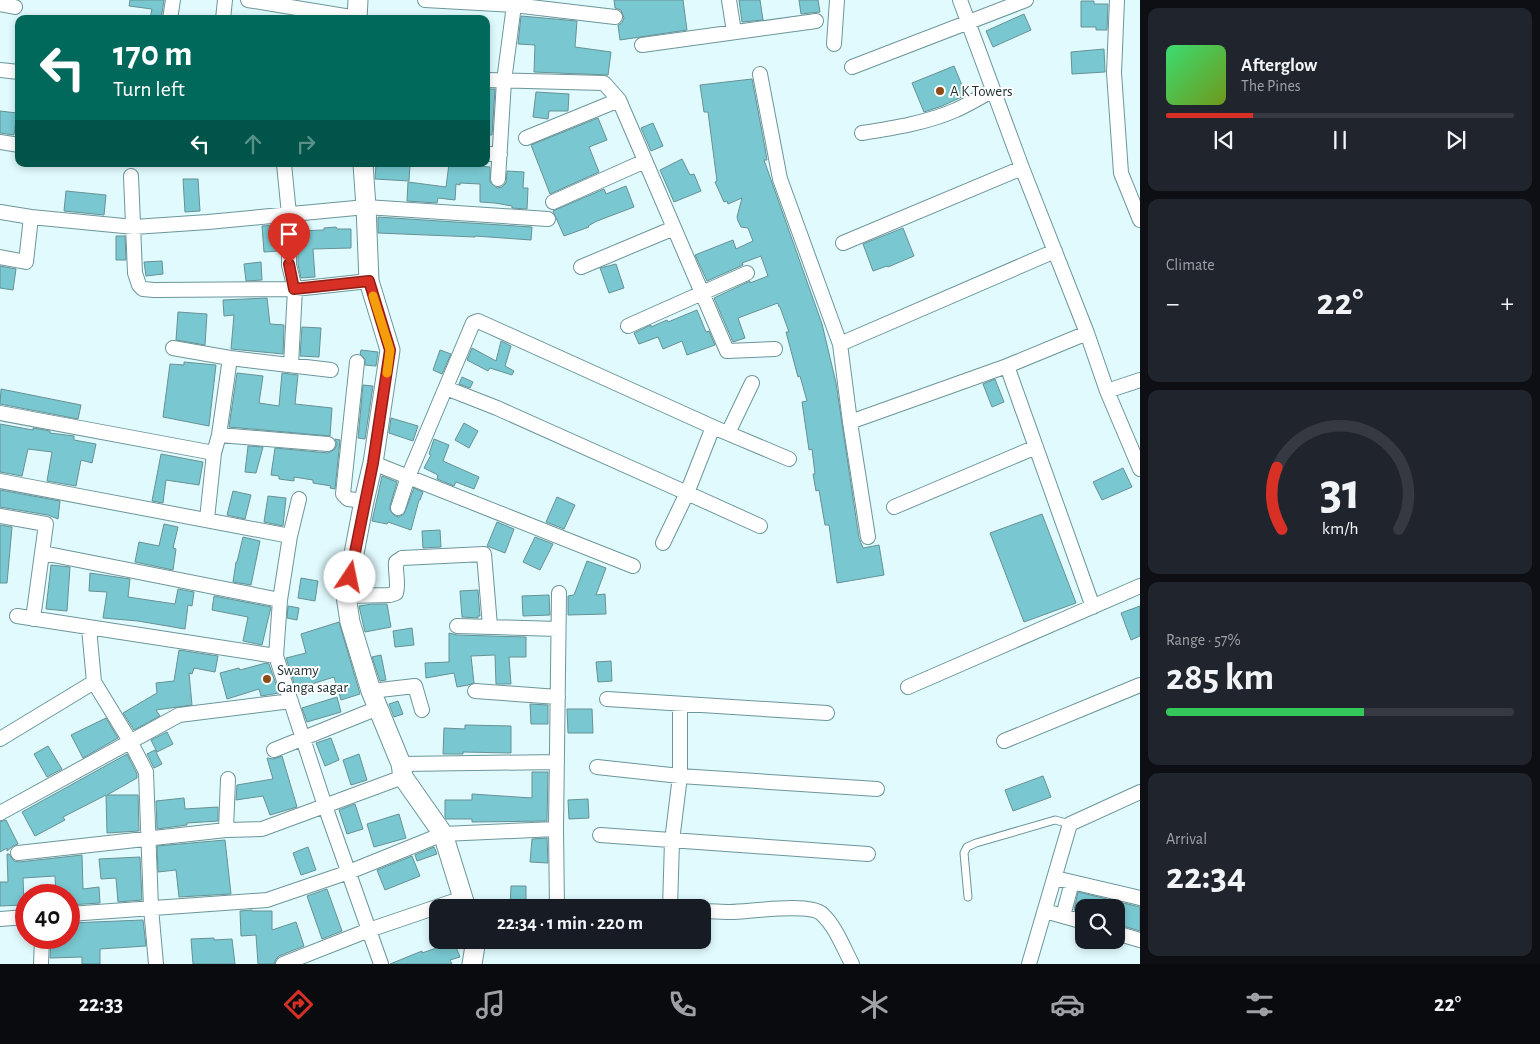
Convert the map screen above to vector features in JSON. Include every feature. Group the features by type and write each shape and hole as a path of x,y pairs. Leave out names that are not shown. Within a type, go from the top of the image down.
{"street":[{"path":"171,15 173,0"},
{"path":"223,15 225,0"},
{"path":"248,0 339,15"},
{"path":"357,15 358,0"},
{"path":"425,0 514,5 615,17"},
{"path":"729,0 734,32"},
{"path":"834,44 837,0"},
{"path":"960,0 1022,168 1088,333 1107,391 1140,469"},
{"path":"852,67 1026,0"},
{"path":"1117,0 1114,73 1121,174 1139,216"},
{"path":"0,4 15,7"},
{"path":"498,179 493,154 514,5"},
{"path":"642,45 816,21"},
{"path":"0,70 15,72"},
{"path":"760,74 780,179 840,344 868,537"},
{"path":"490,80 604,83 619,100 727,351 774,349"},
{"path":"862,133 916,124 941,116 994,90"},
{"path":"526,138 619,100"},
{"path":"0,142 15,144"},
{"path":"553,202 645,161"},
{"path":"284,167 289,214 289,264 294,289 291,365"},
{"path":"363,167 369,281 390,350 373,463 346,596 350,622 375,699 402,770 442,834 464,899"},
{"path":"843,243 1022,168"},
{"path":"130,176 134,227 134,273 136,280 143,289 170,291 294,289 369,281"},
{"path":"0,212 31,217 134,227 366,207 548,219"},
{"path":"0,257 26,262 31,217"},
{"path":"581,267 674,228"},
{"path":"840,344 1055,251"},
{"path":"628,326 747,273"},
{"path":"398,508 408,477 473,323 478,321 789,460"},
{"path":"850,422 1007,366 1088,333"},
{"path":"174,348 230,358 331,370"},
{"path":"206,520 214,453 219,435 230,358"},
{"path":"357,362 343,494 348,499 364,501"},
{"path":"1007,366 1093,607"},
{"path":"1107,391 1140,380"},
{"path":"728,433 752,383"},
{"path":"446,388 497,408 760,526"},
{"path":"0,413 214,453"},
{"path":"663,543 687,493 713,427"},
{"path":"219,435 328,444"},
{"path":"894,507 1036,447"},
{"path":"373,463 633,566"},
{"path":"0,481 290,536"},
{"path":"299,499 290,536 280,600 276,656 325,806 381,964"},
{"path":"0,516 46,524 33,619"},
{"path":"43,553 280,600"},
{"path":"346,596 390,595 396,593 398,589 395,570 396,562 402,558 484,554 490,626"},
{"path":"908,687 1140,586"},
{"path":"557,899 559,593"},
{"path":"17,616 276,656"},
{"path":"457,626 558,629"},
{"path":"89,628 94,682 130,741 146,772 151,908 156,964"},
{"path":"0,739 94,682"},
{"path":"1004,741 1140,684"},
{"path":"274,750 375,699 415,686 422,710"},
{"path":"475,691 558,697"},
{"path":"607,699 827,714"},
{"path":"0,813 179,715 291,701"},
{"path":"670,899 672,841 680,776 680,704"},
{"path":"18,853 226,830 262,829 325,806 402,770 557,762"},
{"path":"597,767 680,776 877,789"},
{"path":"226,830 228,779"},
{"path":"1029,964 1070,824 1140,792"},
{"path":"80,913 267,900 349,872 442,834 556,829"},
{"path":"600,835 868,854"},
{"path":"1054,878 1140,898"},
{"path":"1063,916 1072,882"},
{"path":"1050,895 1067,899"},
{"path":"711,911 800,908 814,910 821,913 834,929 852,964"},
{"path":"1045,911 1075,919"},
{"path":"283,964 369,930 429,913"},
{"path":"0,919 15,918"},
{"path":"1125,936 1140,940"},
{"path":"41,964 42,949"},
{"path":"472,964 475,949"}],"lane":[{"path":"968,897 964,853 967,847 976,842 1055,820 1070,824"}],"building":[{"path":"130,0 164,0 162,15 151,15 152,9 129,6"},
{"path":"614,0 683,0 687,30 620,40 618,25 622,23 624,18 621,10 615,8"},
{"path":"739,0 760,0 763,20 742,22"},
{"path":"799,0 818,0 820,12 801,14"},
{"path":"1081,1 1094,1 1094,4 1108,4 1107,30 1096,30 1096,27 1081,27"},
{"path":"1024,14 1031,30 993,47 986,31"},
{"path":"521,16 577,21 575,47 611,52 608,75 534,72 535,45 518,44"},
{"path":"1104,49 1105,72 1072,74 1071,52"},
{"name":"A K Towers","path":"954,66 966,95 924,112 912,83"},
{"path":"752,79 767,160 764,160 822,324 836,383 859,538 863,548 879,545 884,575 837,583 829,525 825,525 819,490 816,491 813,474 815,474 812,449 809,450 802,402 807,401 800,376 798,377 786,332 789,332 778,303 738,318 745,338 733,342 714,298 750,281 750,283 768,276 761,256 742,263 743,265 707,281 695,255 733,240 736,249 753,241 748,228 741,227 738,221 737,217 742,198 728,204 727,201 724,202 715,182 717,181 708,112 704,112 700,85"},
{"path":"490,89 495,89 492,135 490,135"},
{"path":"536,92 569,94 568,111 549,111 548,119 533,117"},
{"path":"0,111 15,113 14,135 0,133"},
{"path":"598,118 607,140 589,147 599,172 550,194 531,145"},
{"path":"653,123 663,146 651,151 641,128"},
{"path":"682,159 690,175 694,174 701,191 674,202 660,170"},
{"path":"376,167 410,167 409,181 375,179"},
{"path":"449,167 490,167 490,182 497,188 502,187 506,183 507,171 524,172 523,188 528,188 527,209 480,202 480,184 456,184 455,200 438,198 437,203 407,201 408,182 446,187"},
{"path":"183,179 198,179 200,211 185,212"},
{"path":"626,186 634,207 564,236 553,211 604,189 606,194"},
{"path":"66,191 106,195 104,215 64,211"},
{"path":"378,217 532,227 531,240 378,233"},
{"path":"280,225 280,251 264,252 262,226"},
{"path":"336,227 337,229 351,229 351,248 313,249 315,277 301,278 298,264 298,231 324,230 324,228"},
{"path":"903,228 914,256 873,271 863,244"},
{"path":"116,236 125,236 126,260 116,260"},
{"path":"162,261 163,274 146,276 144,262"},
{"path":"261,262 262,280 246,281 244,264"},
{"path":"616,264 624,288 609,293 600,268"},
{"path":"0,266 16,269 13,290 0,288"},
{"path":"267,298 270,324 284,325 283,354 231,349 234,315 224,316 223,300"},
{"path":"697,310 706,332 709,331 715,345 687,355 682,341 663,349 658,337 639,344 634,333 651,325 651,327 667,320 668,322"},
{"path":"178,312 207,314 205,345 176,340"},
{"path":"302,327 321,328 319,357 300,356"},
{"path":"501,341 511,346 505,366 514,371 512,375 490,368 488,371 467,360 472,348 496,361"},
{"path":"361,350 378,352 376,366 365,365 365,359 360,354"},
{"path":"440,350 451,354 442,374 433,370"},
{"path":"184,362 216,365 209,426 163,417 170,364 184,365"},
{"path":"237,373 263,376 259,403 279,406 282,373 298,375 295,404 332,408 330,436 229,427"},
{"path":"462,377 473,382 470,388 459,384"},
{"path":"995,379 1004,402 992,407 983,384"},
{"path":"363,385 373,386 365,439 358,438"},
{"path":"1,389 81,405 78,419 0,404"},
{"path":"391,418 418,426 413,441 389,433"},
{"path":"464,423 478,431 469,448 455,440"},
{"path":"0,424 74,436 74,440 96,444 92,463 81,460 76,486 47,481 52,452 28,449 22,476 0,472"},
{"path":"335,439 340,440 335,489 330,488 331,486 313,483 313,480 294,477 294,481 279,479 279,476 271,475 275,448 328,453 335,449 337,444"},
{"path":"434,439 449,445 443,461 479,477 474,489 456,482 454,486 437,479 438,475 424,468 431,455 429,454"},
{"path":"248,446 263,447 256,473 245,472"},
{"path":"161,454 203,462 199,485 166,480 163,503 152,501"},
{"path":"1123,468 1132,487 1102,500 1093,482"},
{"path":"382,476 397,482 390,506 390,510 395,516 399,517 404,514 414,488 423,492 411,530 388,522 387,524 372,521"},
{"path":"0,490 60,501 58,519 48,515 0,507"},
{"path":"233,491 251,495 245,519 227,515"},
{"path":"268,496 286,498 283,526 264,522"},
{"path":"557,497 575,505 564,529 546,522"},
{"path":"1042,514 1076,603 1024,622 990,533"},
{"path":"497,522 514,529 505,553 487,546"},
{"path":"164,524 178,527 173,548 176,549 173,570 135,562 139,542 159,546"},
{"path":"0,525 12,527 7,583 0,583"},
{"path":"440,530 441,547 423,548 422,531"},
{"path":"243,537 260,541 251,585 233,582"},
{"path":"535,537 553,544 540,570 523,562"},
{"path":"587,561 606,568 596,595 605,594 606,614 568,615 568,596 574,595"},
{"path":"51,565 70,567 67,611 46,609"},
{"path":"90,573 130,579 128,597 175,604 178,589 194,592 192,606 188,605 185,629 138,621 103,618 107,592 89,591"},
{"path":"301,578 318,581 315,601 298,598"},
{"path":"478,590 480,616 478,618 462,617 460,591"},
{"path":"549,595 550,615 523,616 522,596"},
{"path":"214,596 271,607 262,645 243,641 248,617 212,610"},
{"path":"387,604 391,627 365,632 359,606"},
{"path":"288,606 299,608 297,620 287,618"},
{"path":"1140,606 1140,636 1131,640 1121,613"},
{"path":"339,622 360,694 341,700 334,677 296,689 286,658 306,653 301,634"},
{"path":"412,628 414,645 395,647 393,631"},
{"path":"449,633 457,635 526,637 526,657 509,657 511,684 496,684 495,655 471,656 474,683 468,685 457,687 454,673 426,678 425,663 449,662"},
{"path":"179,650 218,656 215,672 194,668 192,674 189,673 192,705 156,710 160,716 134,730 123,713 157,693 156,683 174,681"},
{"path":"381,655 386,680 380,681 372,657"},
{"path":"611,661 612,681 598,682 596,662"},
{"path":"266,663 269,664 279,693 261,696 259,689 227,699 220,673"},
{"path":"337,697 341,712 307,722 302,708"},
{"path":"398,701 403,714 394,717 389,704"},
{"path":"530,704 548,705 548,724 531,724"},
{"path":"567,709 592,709 593,733 568,733"},
{"path":"106,718 118,738 83,758 71,735"},
{"path":"465,725 511,726 511,753 463,752 463,754 443,754 444,728 465,729"},
{"path":"167,732 173,744 157,752 151,740"},
{"path":"331,738 339,760 325,766 316,743"},
{"path":"48,746 62,769 47,777 34,754"},
{"path":"155,750 162,764 154,768 147,754"},
{"path":"127,754 137,774 137,778 107,795 138,795 139,831 107,833 106,795 63,817 65,820 35,836 22,812"},
{"path":"359,754 367,780 351,785 343,760"},
{"path":"282,756 297,807 270,815 263,796 236,800 237,785 273,779 267,758 273,759"},
{"path":"532,772 548,772 547,821 472,822 472,819 446,819 445,800 472,800 472,794 532,798"},
{"path":"1043,776 1051,797 1013,811 1005,790"},
{"path":"184,798 185,809 218,807 218,821 187,823 187,825 157,829 156,801"},
{"path":"588,799 589,818 569,819 568,800"},
{"path":"355,804 363,829 347,834 339,810"},
{"path":"399,814 406,838 374,847 367,824"},
{"path":"6,820 18,844 7,851 7,848 0,852 0,822"},
{"path":"547,838 548,863 530,862 532,839"},
{"path":"225,840 231,894 179,897 176,870 158,872 157,846"},
{"path":"308,847 316,870 301,875 293,853"},
{"path":"434,847 437,854 417,861 415,855"},
{"path":"7,854 14,861 19,862 82,855 83,889 99,887 100,903 80,904 80,884 55,884 55,876 23,878 23,884 15,884 15,905 0,906 0,882 8,882"},
{"path":"412,856 420,876 385,890 377,870"},
{"path":"140,857 142,900 118,902 116,878 101,879 99,859"},
{"path":"511,886 526,886 526,899 510,899"},
{"path":"327,889 342,931 322,939 307,896"},
{"path":"1078,892 1107,899 1076,899"},
{"path":"1125,903 1140,907 1140,931 1125,927"},
{"path":"240,911 272,911 272,930 296,922 304,946 279,956 274,964 258,964 256,935 241,936"},
{"path":"143,920 146,946 100,949 100,964 82,964 82,957 50,958 50,949 80,949 80,923"},
{"path":"214,938 214,940 232,939 235,964 193,964 191,939"},
{"path":"434,949 457,949 460,957 450,960 452,964 390,964 422,951 422,953"}],"slow traffic":[{"path":"373,296 390,350 387,373"}],"place":[{"name":"A K Towers","path":"940,91"},
{"name":"Swamy Ganga sagar","path":"267,679"}],"route":[{"path":"289,264 294,289 369,281 390,350 373,463 350,577"}]}
